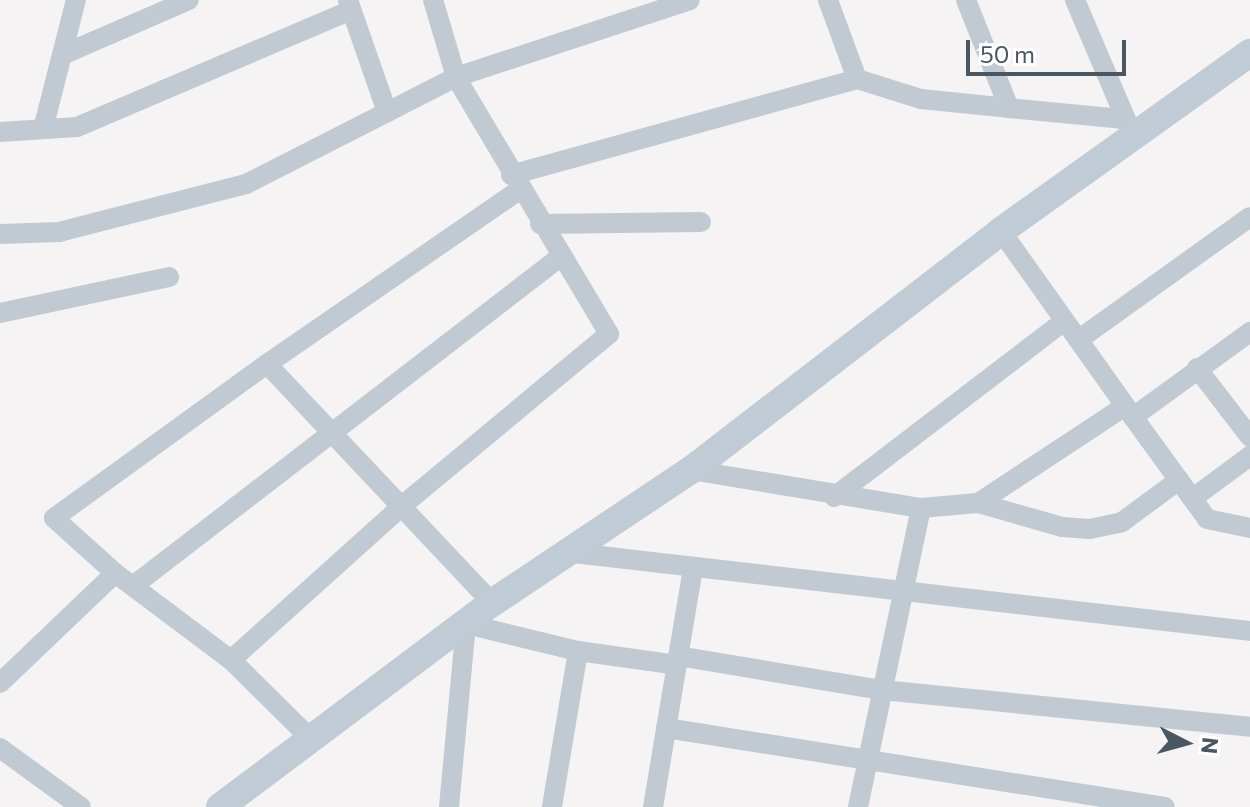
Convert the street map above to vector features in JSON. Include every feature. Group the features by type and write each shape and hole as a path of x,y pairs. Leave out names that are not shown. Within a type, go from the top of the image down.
{"street":[{"path":"43,129 76,0"},
{"path":"62,55 189,0"},
{"path":"231,660 403,505 609,334 540,224 456,77 433,0"},
{"path":"0,234 59,232 246,184 456,77 690,0"},
{"path":"828,0 857,79"},
{"path":"966,0 1009,108"},
{"path":"1075,0 1128,127"},
{"path":"0,132 77,127 349,5 387,112"},
{"path":"220,807 492,603 574,553 691,470 1001,231 1128,127 1250,53"},
{"path":"312,740 231,660 115,573 54,518 515,182 857,79 921,99 1009,108 1128,127"},
{"path":"1078,340 1250,217"},
{"path":"540,224 701,222"},
{"path":"1001,231 1207,519 1250,528"},
{"path":"133,586 560,257"},
{"path":"0,313 169,277"},
{"path":"834,497 1064,321"},
{"path":"978,503 1129,412 1250,332"},
{"path":"267,364 492,603"},
{"path":"1197,368 1250,437"},
{"path":"1193,498 1250,456"},
{"path":"691,470 834,497 921,508 978,503 1062,527 1090,529 1122,522 1179,480"},
{"path":"858,807 921,508"},
{"path":"574,553 904,594 1250,631"},
{"path":"653,807 693,569"},
{"path":"0,683 115,573"},
{"path":"466,624 578,651 678,661 882,690 1250,727"},
{"path":"449,807 466,624"},
{"path":"552,807 578,651"},
{"path":"666,728 1165,807"},
{"path":"2,752 81,807"}]}
